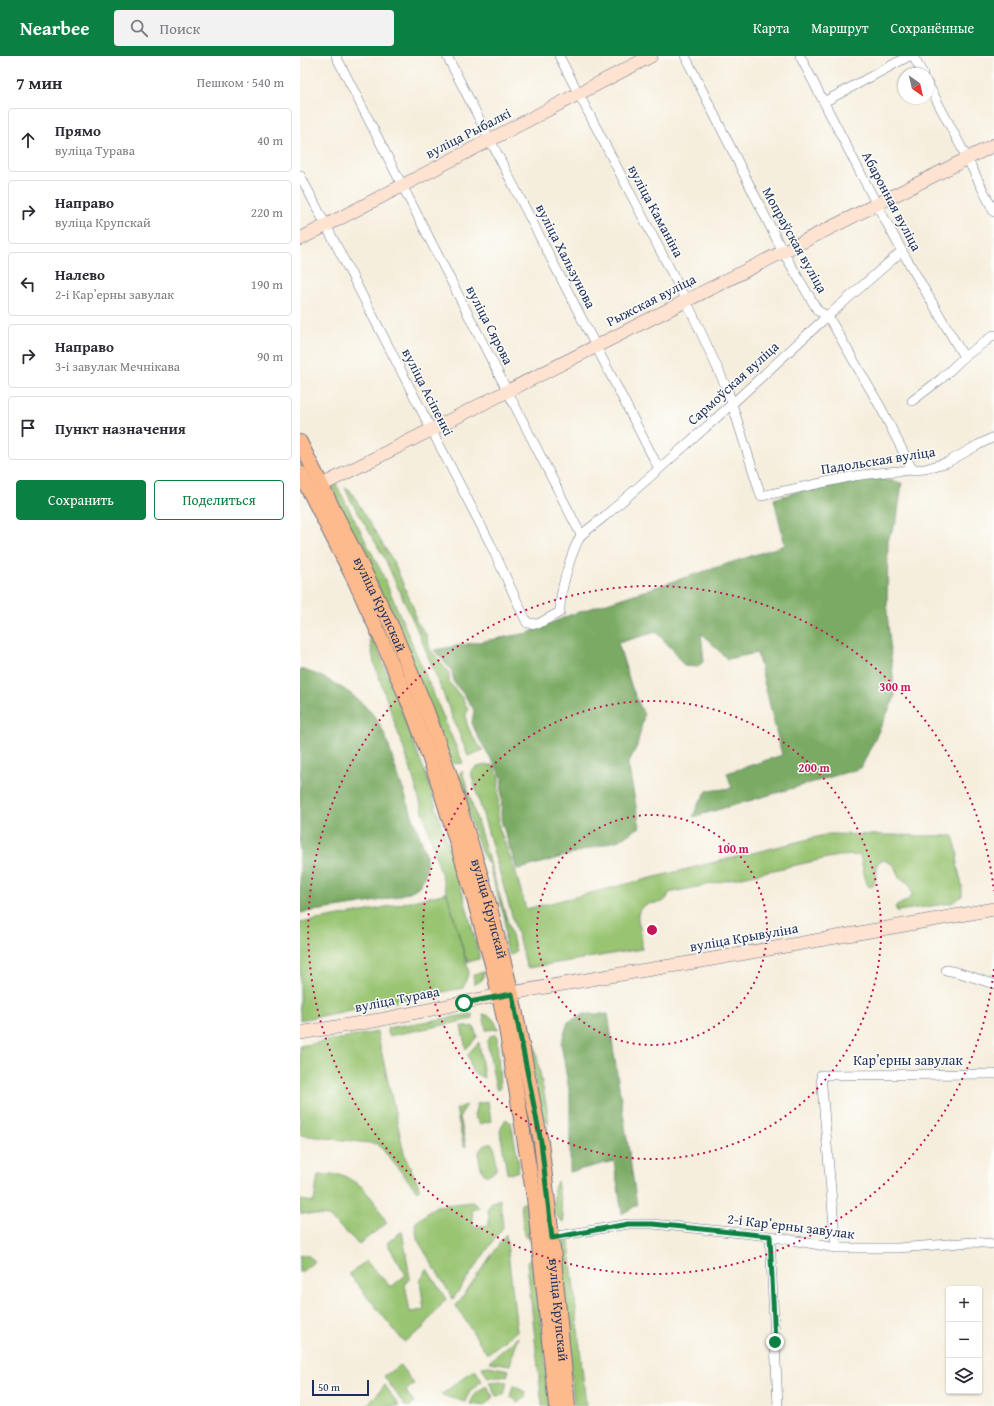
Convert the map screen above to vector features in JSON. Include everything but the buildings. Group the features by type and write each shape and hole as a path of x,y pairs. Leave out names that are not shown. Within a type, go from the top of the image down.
{"main road":[{"name":"вуліца Крупскай","path":"300,442 392,628 427,711 449,772 486,892 506,995 534,1198 545,1239 568,1406"},
{"name":"вуліца Крупскай","path":"300,474 354,579 414,715 436,776 506,995"},
{"name":"вуліца Крупскай","path":"545,1239 556,1406"}],"street":[{"name":"вуліца Сярова","path":"336,56 581,535"},
{"name":"вуліца Хальзунова","path":"447,56 659,469"},
{"name":"вуліца Каманіна","path":"559,56 686,300 728,391 760,496"},
{"name":"вуліца Рыбалкі","path":"300,239 651,56"},
{"name":"Мопраўская вуліца","path":"685,56 783,252 818,311 828,316 881,408 913,471"},
{"name":"Абаронная вуліца","path":"800,56 902,251 964,357"},
{"path":"824,102 909,56"},
{"path":"913,56 920,68"},
{"path":"934,95 994,212"},
{"name":"Рыжская вуліца","path":"322,485 994,145"},
{"name":"вуліца Асіпенкі","path":"300,175 490,543 527,623 538,624 560,612 559,603 574,547 581,535"},
{"name":"Сармоўская вуліца","path":"581,535 659,469 902,251"},
{"path":"912,401 941,379 964,357 994,335"},
{"name":"Падольская вуліца","path":"760,496 854,476 886,472 926,470 948,462 994,437"},
{"name":"вуліца Крывуліна","path":"506,995 994,909"},
{"path":"946,970 994,984"},
{"name":"вуліца Турава","path":"300,1033 379,1020 506,995"},
{"name":"Карʼерны завулак","path":"836,1248 821,1075 994,1074"},
{"name":"2-і Карʼерны завулак","path":"545,1239 628,1224 653,1224 770,1236 836,1248 898,1248 973,1242 994,1244"},
{"path":"770,1236 778,1406"}],"green space":[{"path":"845,477 881,479 902,483 897,520 888,539 887,612 895,697 861,768 693,817 698,804 707,791 732,788 727,773 782,755 757,653 727,659 701,633 704,661 697,667 684,666 674,651 656,632 618,643 632,688 644,715 637,746 628,764 640,827 619,840 517,870 501,820 502,777 478,737 472,723 474,710 454,683 452,671 434,650 528,633 570,615 785,545 774,499"},
{"path":"335,482 381,571 463,763 455,764 450,760 371,571 334,494 332,485"},
{"path":"345,487 350,490 394,563 414,609 416,621 426,634 430,649 449,673 449,682 462,698 468,709 466,717 468,727 475,740 483,750 468,756 420,636 384,557 350,499"},
{"path":"367,625 379,652 429,783 453,858 479,954 479,959 468,962 465,956 410,767 374,663"},
{"path":"300,669 331,681 350,693 367,708 381,727 387,740 425,851 426,864 424,878 419,886 411,891 382,900 300,913"},
{"path":"484,765 493,765 499,777 499,828 516,873 526,909 829,834 953,836 958,853 957,864 962,886 962,896 952,903 897,911 895,907 909,899 912,895 909,883 899,878 894,865 884,860 877,863 877,872 874,885 869,887 866,882 860,855 837,856 669,893 664,901 646,905 639,911 638,920 642,949 527,968 471,773 475,768"},
{"path":"462,771 516,951 511,955 505,946 505,919 489,865 481,852 458,781 458,775"},
{"path":"447,893 469,972 463,988 300,1020 300,923 368,911"},
{"path":"484,972 482,980 474,985 473,975"},
{"path":"472,1014 473,1019 389,1036 387,1028"},
{"path":"483,1014 493,1019 498,1029 486,1030"},
{"path":"584,1014 608,1014 637,1205 622,1214 614,1161 570,1172 570,1096 561,1043 568,1022"},
{"path":"461,1026 474,1027 477,1037 466,1049"},
{"path":"526,1026 532,1031 548,1114 548,1125 539,1105"},
{"path":"377,1032 405,1157 420,1188 417,1191 378,1144 300,1135 300,1046"},
{"path":"494,1035 497,1037 500,1088 498,1090 496,1089 487,1041 490,1036"},
{"path":"479,1042 484,1078 472,1072 468,1054"},
{"path":"488,1101 491,1121 480,1124 474,1116 477,1104"},
{"path":"466,1105 460,1117 466,1146 464,1147 456,1109"},
{"path":"506,1119 510,1122 512,1127 519,1165 518,1171 510,1174 507,1173 500,1131"},
{"path":"492,1144 495,1149 496,1170 488,1175 485,1175 480,1164 479,1153 482,1147"},
{"path":"318,1175 343,1175 361,1186 374,1201 387,1223 359,1244 328,1216 300,1213 300,1200 314,1202"},
{"path":"557,1181 564,1222 553,1213 554,1189"},
{"path":"500,1199 503,1227 453,1299 417,1239 415,1223 436,1206 472,1202 480,1208 472,1210 474,1227 489,1225 488,1208 492,1202"},
{"path":"521,1204 528,1204 531,1236 526,1238 524,1235"},
{"path":"402,1231 410,1278 405,1284 410,1312 424,1310 420,1280 427,1269 446,1299 422,1329 404,1342 349,1274 366,1261 391,1287 406,1275 387,1243"},
{"path":"506,1234 517,1331 487,1354 456,1306"},
{"path":"561,1241 569,1241 586,1406 574,1406 558,1244"},
{"path":"300,1255 307,1255 315,1261 300,1273"},
{"path":"530,1259 534,1262 551,1406 542,1406 527,1263"},
{"path":"518,1337 510,1365 489,1362"},
{"path":"400,1365 414,1384 406,1391 414,1403 410,1406 405,1406 384,1376"},
{"path":"489,1366 509,1370 507,1376 488,1378 482,1367"},
{"path":"475,1369 482,1381 476,1385 465,1402 441,1395"},
{"path":"489,1382 507,1382 504,1395 496,1396"},
{"path":"385,1385 399,1406 367,1406"},
{"path":"486,1385 493,1397 484,1406 470,1404 475,1394"},
{"path":"513,1385 525,1392 525,1398 517,1403 516,1400 510,1397"}],"route":[{"path":"464,1003 500,995 512,994 541,1142 552,1238 628,1224 653,1224 770,1236 775,1342"}]}
